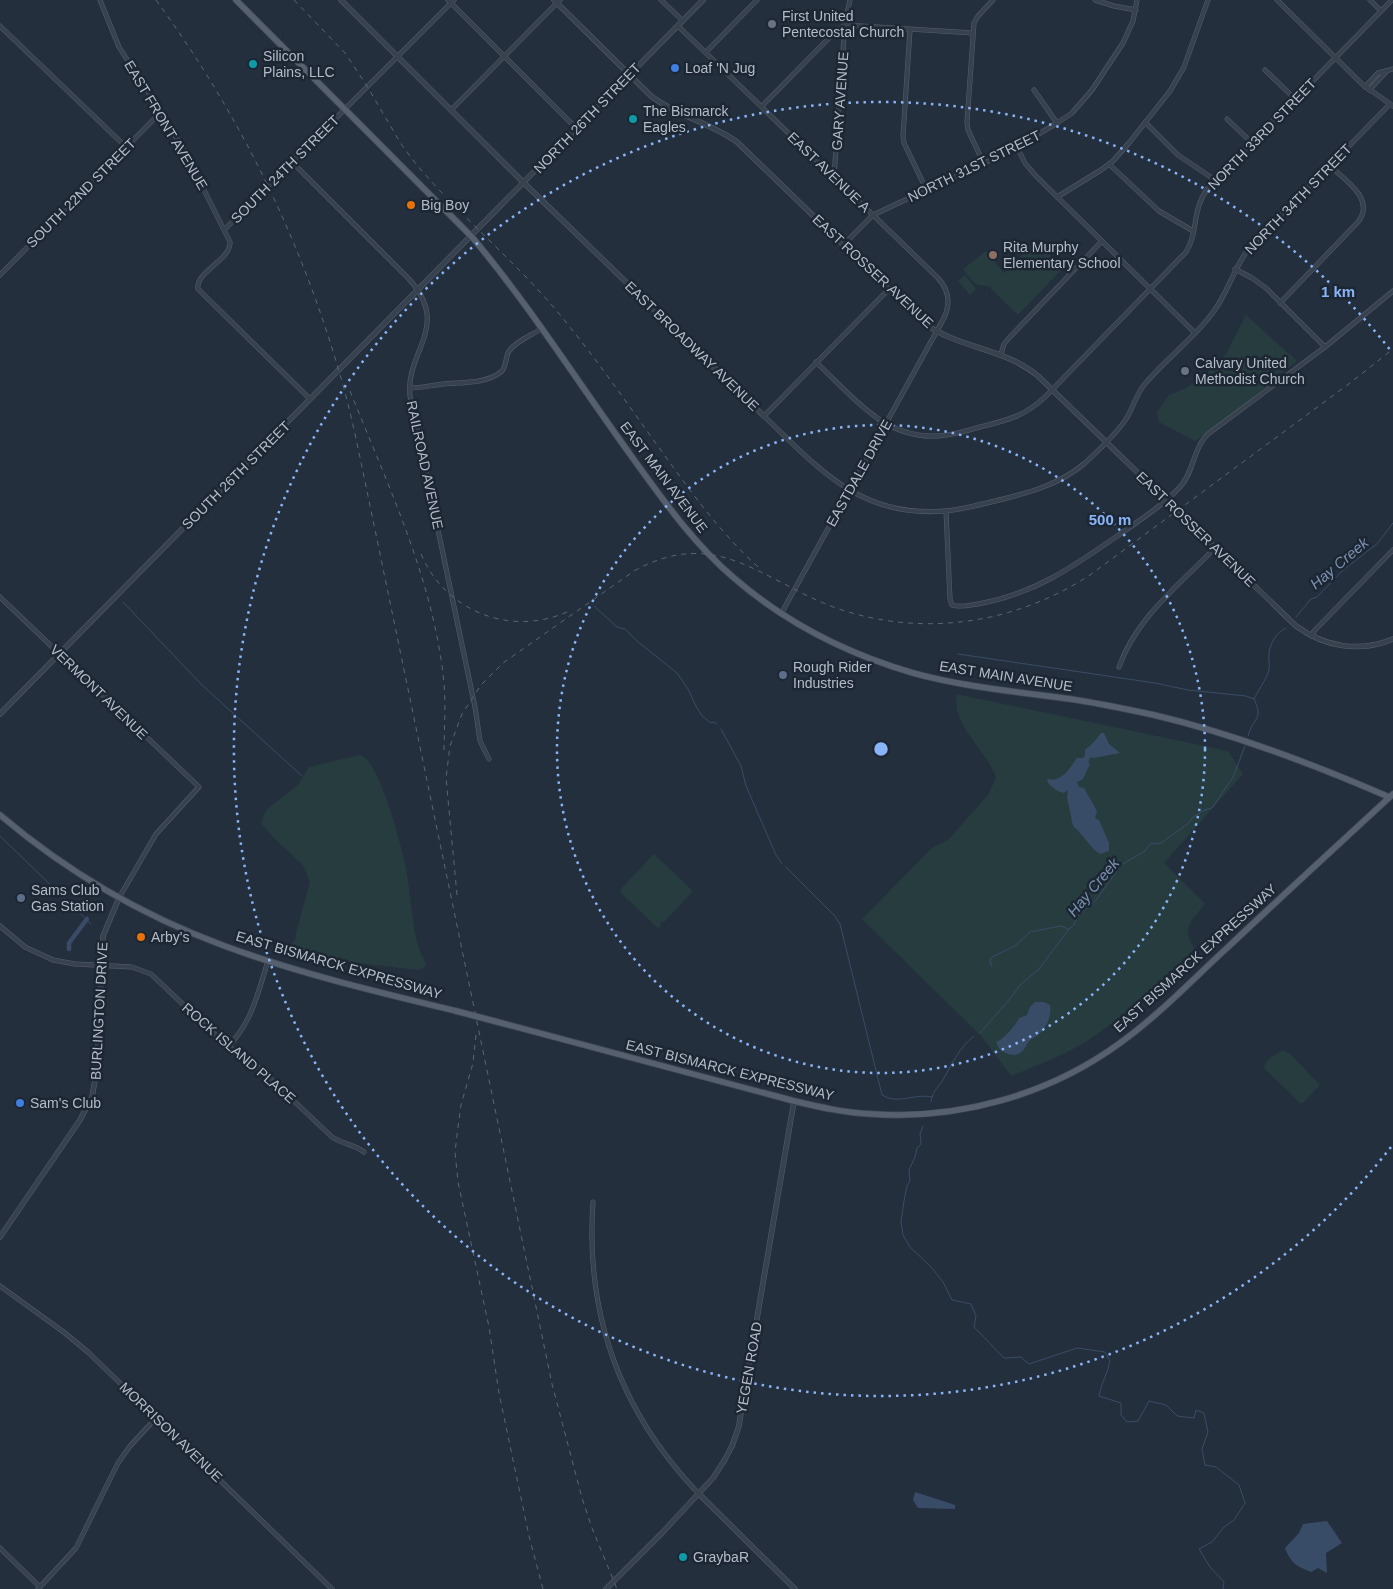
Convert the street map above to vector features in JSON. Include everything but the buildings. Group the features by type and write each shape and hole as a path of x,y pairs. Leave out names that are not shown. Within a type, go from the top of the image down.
{"main road":[{"name":"EAST MAIN AVENUE","path":"236,0 472,237 501,272 622,444 685,529 727,572 781,614 840,646 886,664 913,672 1007,691 1111,706 1195,726 1276,750 1391,795"},
{"name":"EAST BISMARCK EXPRESSWAY","path":"0,814 60,861 119,898 182,929 226,947 268,961 794,1101 838,1110 872,1114 909,1115 940,1113 996,1103 1066,1076 1106,1053 1144,1024 1391,795"}],"street":[{"name":"EAST FRONT AVENUE","path":"100,0 119,47 161,112 195,170 230,242 229,250 200,279 197,287 201,294 310,399"},
{"path":"661,0 683,21"},
{"name":"NORTH 26TH STREET","path":"472,237 703,0"},
{"path":"706,52 757,0"},
{"name":"GARY AVENUE","path":"834,177 845,25 850,0"},
{"path":"984,164 967,126 975,19 993,0"},
{"path":"1095,0 1136,10"},
{"name":"NORTH 31ST STREET","path":"843,245 873,215 1017,147 1058,123 1076,108 1092,90 1123,43 1136,10 1137,0"},
{"path":"1057,197 1109,164 1174,86 1181,73 1208,0"},
{"path":"1277,0 1365,87 1392,105"},
{"path":"1370,0 1381,11"},
{"name":"NORTH 33RD STREET","path":"816,362 867,412 885,425 915,435 950,435 1019,416 1036,405 1186,252 1194,231 1199,203 1208,188 1392,0"},
{"name":"EAST BROADWAY AVENUE","path":"345,1 524,183 819,469 849,491 892,507 921,511 946,511 1024,494 1048,486 1078,468 1106,442"},
{"name":"SOUTH 24TH STREET","path":"225,229 451,1"},
{"path":"451,1 577,129"},
{"path":"451,110 557,1"},
{"name":"EAST ROSSER AVENUE","path":"557,1 629,76 662,104 715,128 738,142 920,319 937,332 954,340 1000,354 1029,368 1296,626 1311,636 1330,643 1350,647 1373,646 1393,639"},
{"path":"762,106 835,32 845,25 973,34"},
{"path":"0,26 126,147"},
{"name":"EAST AVENUE A","path":"678,26 938,278 945,287 948,297 948,309 937,332"},
{"path":"910,30 903,136 904,143 927,190"},
{"path":"1365,87 1378,74 1393,69"},
{"path":"1266,70 1295,99"},
{"path":"1370,90 1386,72"},
{"path":"1034,90 1058,123"},
{"name":"NORTH 34TH STREET","path":"1106,442 1124,423 1144,385 1215,310 1235,270 1253,244 1392,105"},
{"name":"SOUTH 22ND STREET","path":"0,275 161,112"},
{"path":"1227,119 1252,143"},
{"path":"1145,122 1178,155 1215,180"},
{"path":"1017,147 1031,170 1195,332"},
{"name":"RAILROAD AVENUE","path":"292,162 406,276 418,290 424,305 428,323 425,339 412,372 411,401 474,702 480,741 490,759"},
{"path":"1109,164 1159,211 1194,231"},
{"path":"1280,302 1358,222 1364,212 1365,207 1362,198 1330,165"},
{"name":"SOUTH 26TH STREET","path":"0,714 472,237"},
{"path":"1000,354 1009,338 1102,241"},
{"path":"1235,270 1262,284 1325,347"},
{"path":"764,416 889,289"},
{"path":"946,511 950,599 952,605 958,606 991,601 1021,592 1050,580 1073,567 1166,500 1186,479 1201,443 1208,434 1325,347 1393,291"},
{"path":"410,388 468,383 479,381 500,372 504,368 510,349 541,329"},
{"name":"EASTDALE DRIVE","path":"781,614 937,332"},
{"path":"1119,667 1126,648 1138,628 1215,548"},
{"path":"1311,636 1393,550"},
{"name":"VERMONT AVENUE","path":"0,597 199,787"},
{"name":"BURLINGTON DRIVE","path":"0,1237 80,1120 92,1097 97,1069 104,932 119,898 156,834 199,787"},
{"name":"ROCK ISLAND PLACE","path":"0,926 21,945 48,959 66,963 135,967 151,974 228,1046 260,1068 332,1137 339,1142 357,1147 364,1152"},
{"path":"228,1046 240,1034 248,1021 268,961"},
{"name":"YEGEN ROAD","path":"606,1589 713,1478 724,1461 739,1426 794,1101"},
{"path":"593,1202 594,1289 602,1326 629,1397 649,1432 699,1494 795,1589"},
{"name":"MORRISON AVENUE","path":"0,1286 65,1333 89,1354 332,1589"},
{"path":"0,1548 39,1588 76,1548 118,1462 156,1418"}],"green space":[{"path":"1036,241 1063,268 1018,315 990,288 992,285 990,287 975,284 963,269 986,251 1004,273"},
{"path":"965,275 976,289 970,295 958,281"},
{"path":"1246,315 1297,361 1222,423 1195,441 1159,422 1157,412 1169,395 1186,388 1206,374 1226,354"},
{"path":"956,694 1228,751 1243,774 1164,863 1205,904 1192,920 1188,930 1188,935 1195,949 1132,1007 1090,1039 1062,1055 1011,1076 982,1037 862,919 933,847 948,840 988,795 996,778 988,761 962,722 957,711"},
{"path":"360,755 367,760 381,785 398,835 406,869 417,942 426,964 424,968 418,970 289,955 285,951 295,940 310,882 303,865 261,823 266,810 298,785 309,767"},
{"path":"654,854 693,891 664,922 660,923 661,925 658,928 621,893 621,889"},
{"path":"1283,1050 1289,1053 1320,1085 1303,1103 1300,1103 1264,1068 1269,1059"}],"water":[{"path":"1101,733 1104,733 1109,744 1120,753 1091,757 1083,779 1077,782 1079,787 1084,788 1097,811 1095,818 1099,820 1109,843 1109,851 1100,854 1073,826 1067,797 1068,790 1064,793 1059,791 1047,781 1048,779 1053,780 1061,777 1077,758 1083,758 1085,750"},
{"path":"1035,1002 1044,1002 1050,1005 1050,1017 1047,1025 1029,1041 1020,1053 1011,1055 1000,1050 996,1042 1009,1032 1019,1018 1027,1015 1030,1007"},
{"path":"915,1492 955,1505 955,1509 918,1508 913,1500"},
{"path":"1327,1521 1342,1543 1326,1553 1327,1573 1318,1568 1311,1572 1298,1566 1289,1557 1285,1548 1299,1533 1303,1524"}],"waterway":[{"name":"Hay Creek","path":"1296,617 1311,599 1317,597 1342,571 1378,543 1393,523"},
{"path":"123,602 202,685 302,776"},
{"path":"594,606 617,627 625,629 677,673 702,716 711,723 717,724"},
{"name":"Hay Creek","path":"1248,736 1258,715 1254,699 1269,670 1271,646 1276,636 1286,628"},
{"path":"958,654 1155,683 1188,690 1246,696 1254,699"},
{"path":"721,729 741,766 746,786 776,855 782,864"},
{"name":"Hay Creek","path":"980,1033 1021,984 1039,969 1074,925 1077,917 1096,900 1121,865 1145,851 1150,844 1161,843 1189,823 1192,818 1204,810 1212,808 1233,777 1245,746"},
{"path":"0,836 91,924"},
{"path":"786,867 834,915 840,924 882,1095 894,1099 919,1096 932,1097"},
{"path":"69,949 69,943 87,919"},
{"path":"992,967 990,961 992,957 1015,946 1030,932 1061,926 1068,929"},
{"name":"Hay Creek","path":"931,1102 935,1091 964,1045 974,1036"},
{"name":"Hay Creek","path":"923,1126 920,1134 921,1144 917,1148 909,1170 910,1181 907,1186 901,1222 903,1235 910,1247 932,1268 943,1282 952,1300 971,1304 976,1316 974,1327 1004,1358 1021,1357 1029,1364 1077,1348 1105,1352 1110,1361 1099,1396 1121,1403 1121,1415 1127,1422 1138,1421 1149,1401 1166,1405 1177,1416 1194,1418 1196,1410 1204,1413 1208,1432 1202,1449 1205,1465 1216,1467 1239,1485 1245,1503 1234,1520 1224,1527 1212,1542 1199,1549 1210,1567 1224,1582 1223,1589"}],"railway":[{"path":"156,0 214,86 263,176 305,270 342,380 362,467 552,1384 582,1498 617,1589"},
{"path":"294,0 345,53 401,144 416,164 434,185 551,304 595,359 700,503 733,542 758,567"},
{"path":"457,895 446,778 450,746 462,714 481,685 503,663 634,571 663,558 690,554 715,555 761,572 809,597 836,608 869,617 901,622 934,624 967,621 999,615 1031,605 1061,592 1090,575 1350,383 1393,349"},
{"path":"350,391 394,498 420,571 430,608 439,645 444,683 444,755"},
{"path":"421,554 432,574 446,591 463,604 482,614 502,620 524,622 545,619 567,612"},
{"path":"476,1035 473,1063 461,1105 458,1127 455,1152 458,1182 489,1327 499,1393 529,1536 543,1589"}],"place":[{"name":"First United Pentecostal Church","path":"772,24"},
{"name":"Silicon Plains, LLC","path":"253,64"},
{"name":"Loaf 'N Jug","path":"675,68"},
{"name":"The Bismarck Eagles","path":"633,119"},
{"name":"Big Boy","path":"411,205"},
{"name":"Rita Murphy Elementary School","path":"993,255"},
{"name":"Calvary United Methodist Church","path":"1185,371"},
{"name":"Rough Rider Industries","path":"783,675"},
{"name":"Sams Club Gas Station","path":"21,898"},
{"name":"Arby's","path":"141,937"},
{"name":"Sam's Club","path":"20,1103"},
{"name":"GraybaR","path":"683,1557"}]}
